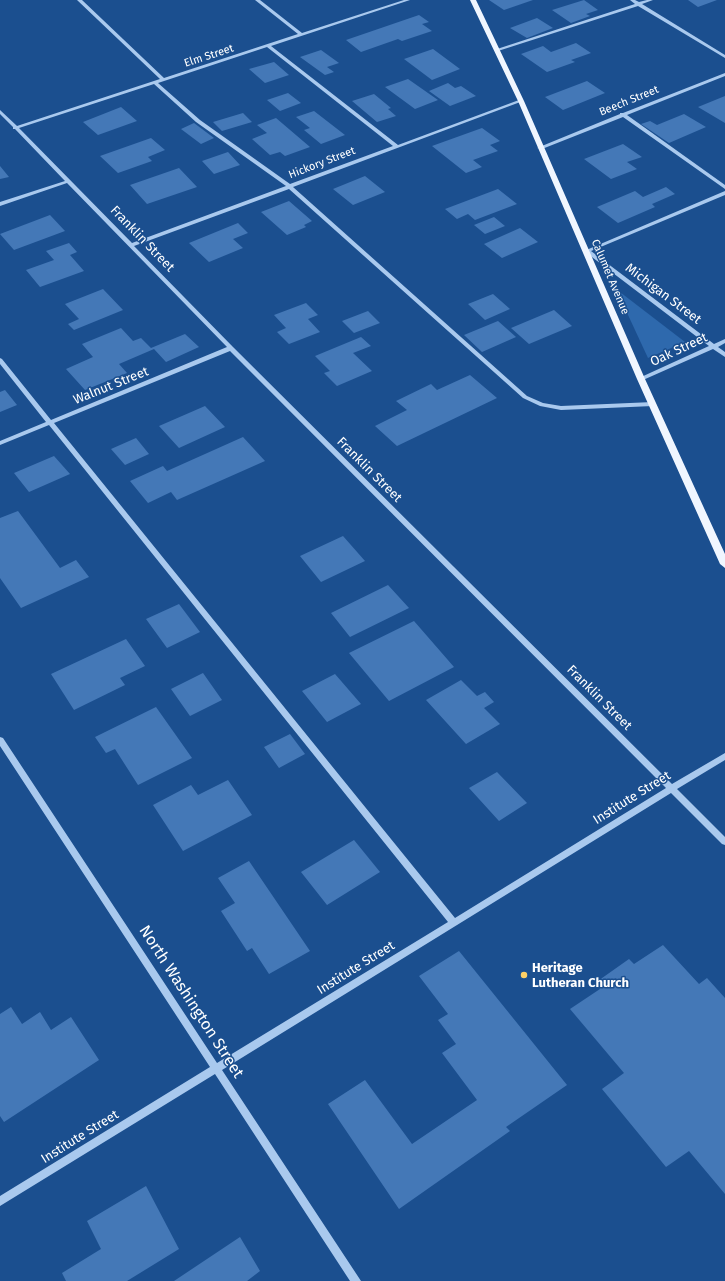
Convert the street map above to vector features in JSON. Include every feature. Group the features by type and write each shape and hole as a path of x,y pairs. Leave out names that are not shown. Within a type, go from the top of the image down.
{"main road":[{"name":"Calumet Avenue","path":"473,0 521,101 540,148 587,251 641,380 725,564"}],"street":[{"path":"79,0 164,80"},
{"path":"257,0 301,35"},
{"name":"Elm Street","path":"16,128 408,0"},
{"path":"632,0 725,57"},
{"path":"496,50 651,0"},
{"path":"268,46 396,146"},
{"name":"Beech Street","path":"540,148 725,74"},
{"path":"155,83 198,121 289,186 525,397 542,405 561,408 653,404"},
{"name":"Hickory Street","path":"131,245 521,101"},
{"name":"Franklin Street","path":"0,111 231,348 725,842"},
{"path":"622,114 725,187"},
{"path":"0,204 69,181"},
{"path":"587,251 725,193"},
{"name":"Michigan Street","path":"587,251 725,355"},
{"name":"Oak Street","path":"641,380 725,341"},
{"name":"Walnut Street","path":"0,443 231,348"},
{"path":"0,360 454,923"},
{"name":"North Washington Street","path":"0,740 356,1281"},
{"name":"Institute Street","path":"0,1201 725,756"}],"shaded area":[{"path":"616,289 685,342 648,358"}],"building":[{"path":"489,0 533,0 504,10"},
{"path":"584,0 598,10 586,14 590,16 571,23 552,10"},
{"path":"688,0 717,0 698,7"},
{"path":"419,15 429,22 422,24 432,31 402,41 398,39 361,52 346,40"},
{"path":"537,18 553,28 527,38 510,28"},
{"path":"576,43 591,53 571,60 575,62 547,72 521,54 543,46 551,52"},
{"path":"433,49 460,69 432,80 404,59"},
{"path":"321,50 339,63 327,67 334,72 325,75 300,57"},
{"path":"274,62 289,75 265,83 249,69"},
{"path":"408,79 438,100 415,109 385,87"},
{"path":"587,81 605,93 563,110 545,97"},
{"path":"448,83 455,88 461,86 476,96 450,106 429,91"},
{"path":"288,93 301,103 280,111 267,100"},
{"path":"374,94 391,108 388,109 396,116 377,122 352,101"},
{"path":"725,96 725,123 698,107"},
{"path":"121,107 137,121 98,135 83,122"},
{"path":"314,111 345,135 321,144 304,130 310,128 296,117"},
{"path":"243,113 252,122 222,131 213,122"},
{"path":"684,114 706,127 669,143 641,124 650,121 657,125"},
{"path":"276,118 310,147 285,156 280,152 270,155 252,139 267,133 257,125"},
{"path":"194,123 214,138 201,144 181,129"},
{"path":"482,128 500,141 490,145 498,151 473,160 482,167 466,173 432,146"},
{"path":"151,138 165,150 148,157 152,161 118,173 100,156"},
{"path":"623,144 642,157 627,162 637,169 611,179 584,159"},
{"path":"228,152 240,165 214,174 202,161"},
{"path":"0,166 9,177 0,179"},
{"path":"179,168 197,187 147,204 130,185"},
{"path":"365,176 385,192 353,205 333,189"},
{"path":"666,187 675,194 652,204 655,207 618,223 597,207 635,191 643,197"},
{"path":"498,189 517,204 475,220 468,214 457,219 445,209"},
{"path":"289,201 312,221 304,225 306,227 287,235 261,212"},
{"path":"50,215 65,231 14,250 0,234"},
{"path":"494,217 505,226 485,234 474,225"},
{"path":"238,223 248,233 233,239 243,248 209,262 189,243"},
{"path":"520,228 538,242 502,258 484,244"},
{"path":"69,243 77,252 70,255 84,271 40,287 26,270 54,260 46,251"},
{"path":"103,289 123,310 74,330 68,324 79,319 65,304"},
{"path":"493,294 510,309 485,320 468,304"},
{"path":"306,303 318,315 308,319 320,332 289,344 277,332 286,328 274,315"},
{"path":"554,310 572,326 529,344 511,328"},
{"path":"368,311 380,323 354,333 342,321"},
{"path":"498,321 516,337 482,352 464,335"},
{"path":"121,328 133,341 141,338 151,348 185,334 199,347 166,362 154,349 119,364 127,373 85,390 66,369 93,357 82,344"},
{"path":"361,337 371,346 353,353 372,371 337,386 324,373 330,371 315,356"},
{"path":"470,375 497,398 397,446 375,426 407,410 396,401 431,384 437,390"},
{"path":"5,390 17,405 0,412 0,392"},
{"path":"205,406 225,427 179,448 159,426"},
{"path":"243,437 265,461 177,500 171,492 148,503 130,481 163,466 167,471"},
{"path":"136,438 149,454 125,465 111,449"},
{"path":"54,456 70,474 29,492 14,473"},
{"path":"18,511 60,568 76,560 89,577 21,608 0,578 0,518"},
{"path":"343,536 365,561 321,582 300,556"},
{"path":"388,585 409,608 350,637 331,613"},
{"path":"179,604 200,632 167,648 146,619"},
{"path":"414,621 454,667 389,701 349,653"},
{"path":"126,639 145,666 120,678 125,685 74,710 51,674"},
{"path":"203,673 222,700 190,716 171,689"},
{"path":"335,674 361,704 327,722 302,691"},
{"path":"461,680 477,696 485,692 494,702 484,708 500,724 466,744 426,700"},
{"path":"156,707 192,758 138,785 115,749 106,753 95,737"},
{"path":"290,734 305,754 279,768 264,747"},
{"path":"497,772 527,803 499,821 469,788"},
{"path":"228,780 252,815 183,851 153,805 191,785 198,795"},
{"path":"354,840 380,872 327,905 301,872"},
{"path":"249,861 310,951 269,974 252,948 247,951 221,911 235,903 218,878"},
{"path":"663,945 699,984 707,978 725,998 725,1194 689,1151 666,1167 602,1089 624,1073 570,1009 600,989 595,983 629,959 634,964"},
{"path":"459,951 567,1085 506,1127 510,1131 399,1209 328,1104 365,1080 412,1144 477,1100 442,1053 456,1044 438,1020 448,1014 419,976"},
{"path":"11,1007 22,1024 40,1012 51,1030 71,1017 99,1060 4,1122 0,1116 0,1014"},
{"path":"146,1186 179,1249 127,1281 66,1281 62,1273 101,1249 87,1221"},
{"path":"240,1237 260,1271 247,1281 174,1281"}],"place":[{"name":"Heritage Lutheran Church","path":"524,975"}]}
